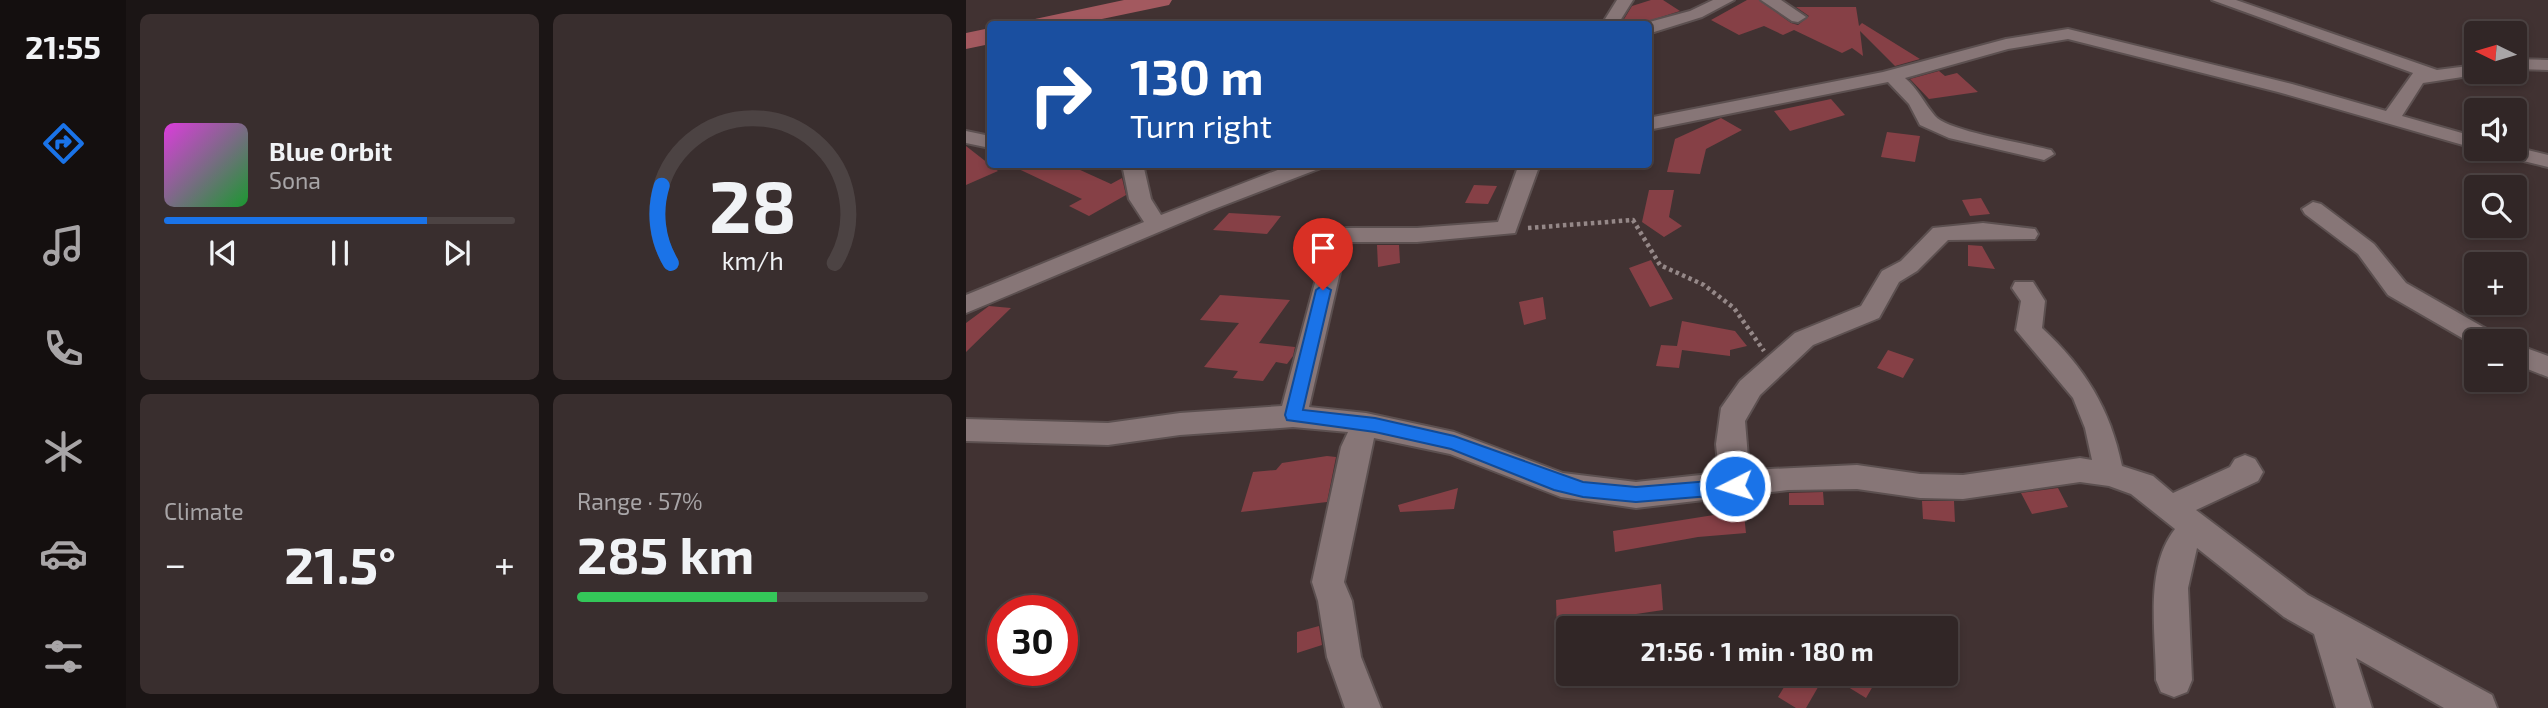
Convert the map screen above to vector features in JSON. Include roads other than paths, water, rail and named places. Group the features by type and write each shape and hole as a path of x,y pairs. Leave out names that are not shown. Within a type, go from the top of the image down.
{"street":[{"path":"1612,21 1625,0"},
{"path":"1652,27 1696,14 1726,0"},
{"path":"1769,0 1798,17"},
{"path":"2220,0 2435,75"},
{"path":"1652,123 1890,75 2052,34 2076,35 2464,139"},
{"path":"2527,64 2548,65"},
{"path":"2391,118 2417,78 2464,71"},
{"path":"1890,75 1924,110 1927,121 1956,134 2044,155"},
{"path":"966,137 987,141"},
{"path":"2527,156 2548,161"},
{"path":"1133,168 1140,199 1157,225"},
{"path":"967,303 1304,168"},
{"path":"1293,415 1335,243 1346,235 1417,235 1507,228 1529,168"},
{"path":"2313,209 2366,249 2397,289 2467,329"},
{"path":"1735,486 1730,444 1734,408 1773,366 1804,340 1870,312 1890,277 1909,265 1941,233 1983,230 2027,234"},
{"path":"2024,288 2033,301 2029,330 2083,388 2101,428 2109,474"},
{"path":"2527,358 2548,367"},
{"path":"966,430 1108,434 1180,424 1293,415 1366,424 1454,443 1561,485 1636,495 1788,478 1857,477 1920,486 1963,487 2080,470 2109,474 2142,485 2256,577 2329,626 2479,708"},
{"path":"1363,708 1344,657 1335,601 1328,582 1355,447 1366,424"},
{"path":"2174,680 2172,588 2182,518 2248,472 2245,467"},
{"path":"2329,626 2354,708"}],"waterway":[{"path":"1058,21 1160,0"},
{"path":"966,41 987,37"}]}
